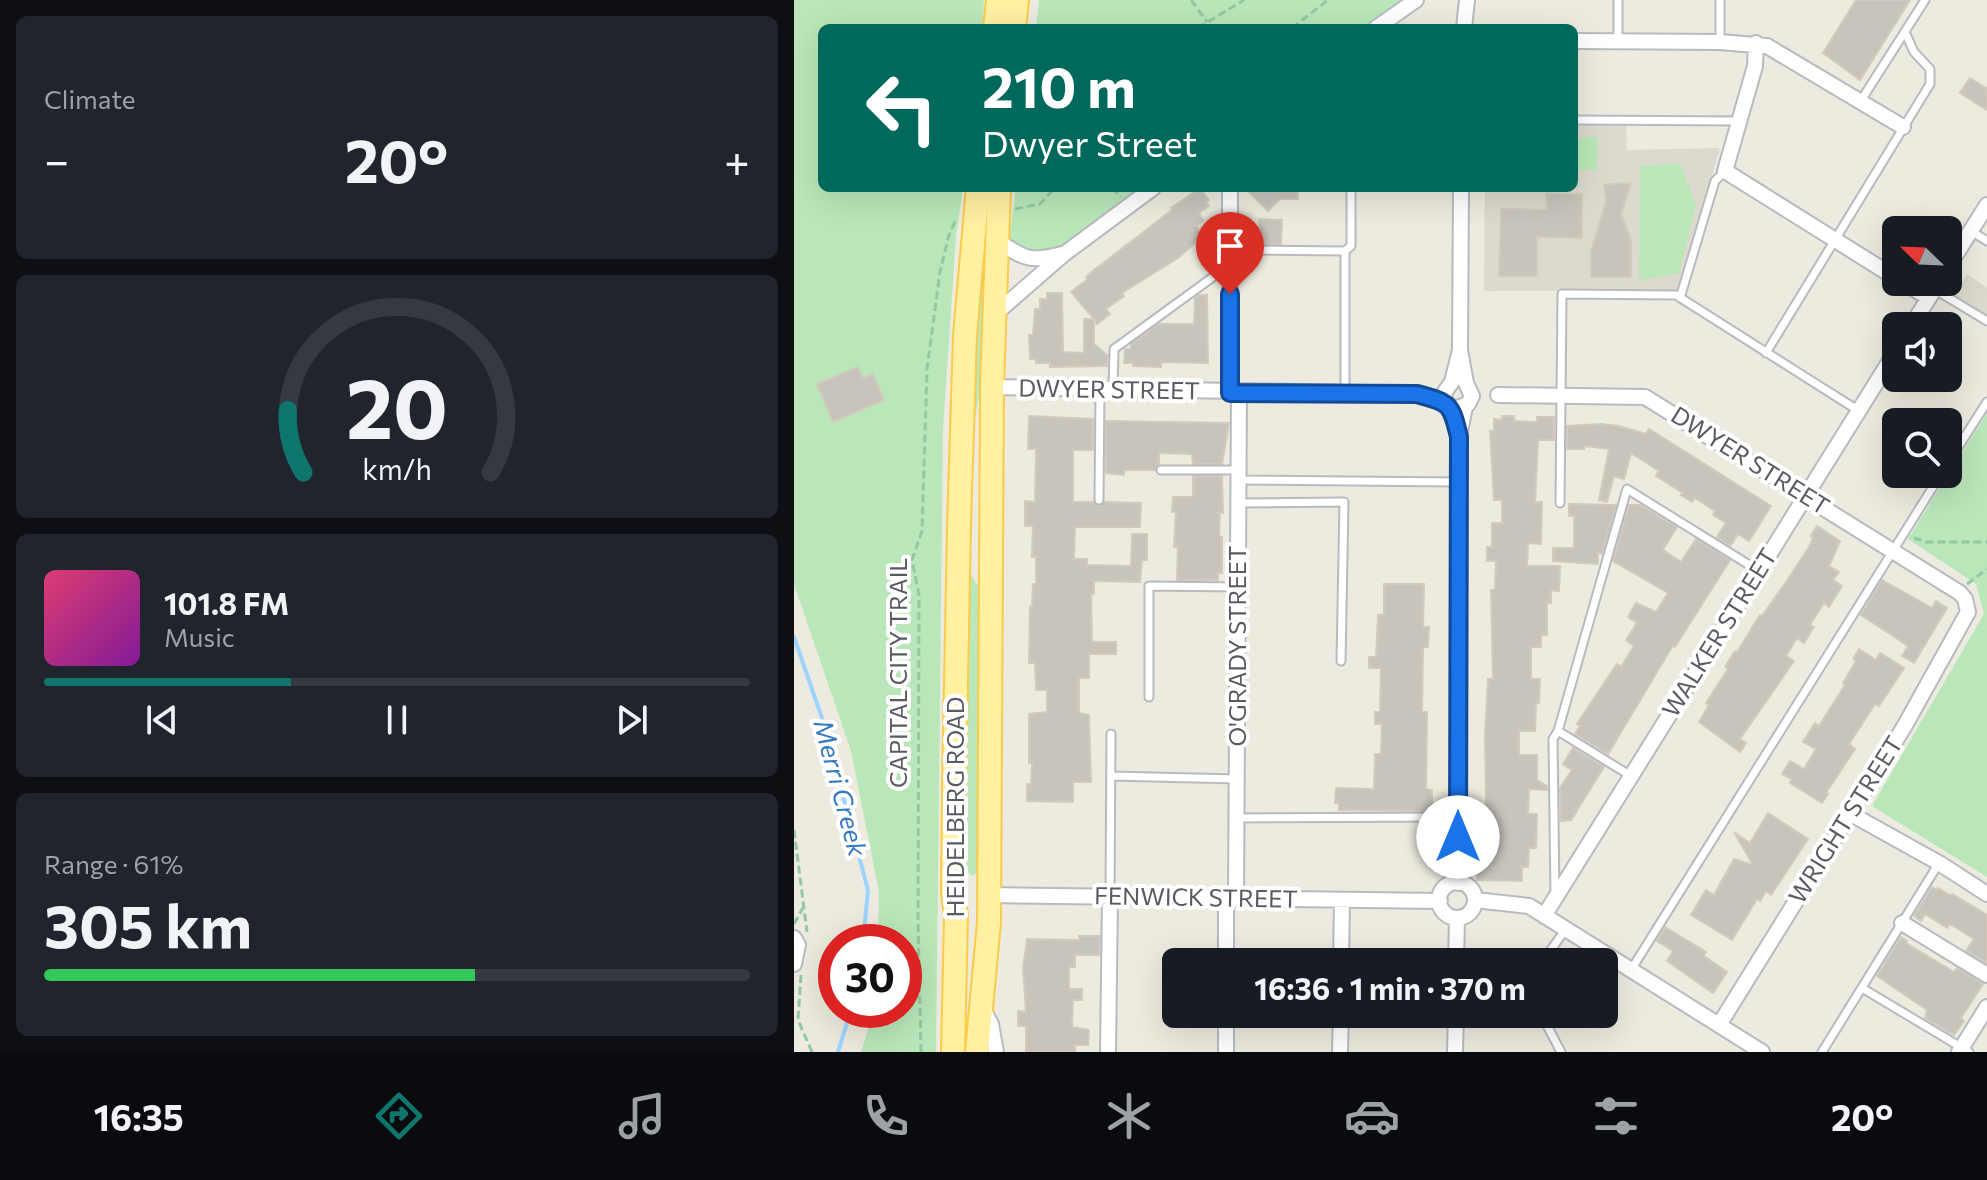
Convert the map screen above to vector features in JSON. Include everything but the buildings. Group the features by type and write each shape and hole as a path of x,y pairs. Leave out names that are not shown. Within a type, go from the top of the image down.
{"main road":[{"path":"995,24 998,0"},
{"path":"1014,24 1017,0"},
{"name":"HEIDELBERG ROAD","path":"953,1052 958,562 965,335 978,192"},
{"name":"HEIDELBERG ROAD","path":"977,1052 989,922 992,387 999,192"},
{"path":"958,562 991,564"},
{"name":"FENWICK STREET","path":"953,892 987,895"}],"street":[{"path":"1386,24 1416,0"},
{"path":"1464,24 1467,0"},
{"path":"1578,41 1756,43 1777,50 1903,127"},
{"path":"1756,43 1755,66 1725,171 1882,269"},
{"path":"994,315 1064,254 1148,192"},
{"name":"O'GRADY STREET","path":"1227,948 1237,818 1239,587 1239,475 1230,192"},
{"path":"1458,883 1459,437 1454,406 1444,393 1455,384 1460,350 1461,192"},
{"path":"1962,245 1987,205"},
{"path":"996,240 1022,258 1039,261 1064,254"},
{"name":"WALKER STREET","path":"1544,916 1882,374"},
{"path":"1454,406 1472,396 1455,384"},
{"name":"DWYER STREET","path":"992,387 1417,394 1455,384"},
{"name":"DWYER STREET","path":"1417,394 1454,406"},
{"name":"DWYER STREET","path":"1498,395 1645,397 1960,593"},
{"name":"WRIGHT STREET","path":"1719,1025 1851,814 1968,612 1960,593"},
{"path":"1851,814 1987,894"},
{"path":"1458,883 1468,886 1475,900 1472,911 1457,918 1443,911 1440,901 1443,890 1458,883"},
{"name":"FENWICK STREET","path":"987,895 1440,901"},
{"path":"1108,1052 1110,897"},
{"path":"1475,900 1522,904 1762,1052"},
{"path":"1341,948 1342,901"},
{"path":"1456,948 1457,918"},
{"path":"1902,923 1987,975"},
{"path":"794,938 798,945 794,964"},
{"path":"1963,1051 1987,1007"},
{"path":"982,1009 991,1024 996,1052"},
{"path":"1226,1028 1226,1052"},
{"path":"1340,1052 1341,1028"},
{"path":"1455,1052 1456,1028"}],"lane":[{"path":"1618,0 1618,41"},
{"path":"1720,0 1720,42"},
{"path":"1860,102 1925,0"},
{"path":"1766,353 1930,84 1930,69 1914,52 1905,32"},
{"path":"1578,120 1738,121"},
{"path":"1680,298 1715,181 1725,171"},
{"path":"1099,500 1106,390 1114,349 1230,257 1345,251 1351,246 1351,192"},
{"path":"1971,231 1987,241"},
{"path":"1345,251 1345,394"},
{"path":"1560,503 1562,294 1676,295 1859,411"},
{"path":"1944,296 1987,321"},
{"path":"1962,441 1987,402"},
{"path":"1161,470 1458,482"},
{"path":"1631,970 1932,488"},
{"path":"1555,898 1553,739 1558,731 1627,489 1759,571"},
{"path":"1239,503 1344,502 1341,661"},
{"path":"1149,697 1149,586 1239,587"},
{"path":"1558,731 1631,776"},
{"path":"1110,897 1111,734"},
{"path":"1111,776 1238,779"},
{"path":"1237,818 1458,817"},
{"path":"1822,1052 1939,863"},
{"path":"1552,948 1566,929"},
{"path":"1862,988 1963,1051"},
{"path":"1548,1028 1561,1052"}],"path":[{"path":"1191,0 1207,22"},
{"path":"1204,24 1244,0"},
{"path":"1297,24 1328,0"},
{"name":"CAPITAL CITY TRAIL","path":"921,1052 918,919 919,595 912,560 922,531 931,331 949,235 961,211"},
{"path":"1903,535 1926,542 1987,542"},
{"path":"1960,593 1987,569"},
{"path":"794,924 805,904"}],"shaded area":[{"path":"1578,123 1626,123 1627,150 1720,148 1678,290 1484,291 1485,192 1578,192"},
{"path":"1967,274 1987,288 1987,317 1953,297 1962,296 1962,282"}],"green space":[{"path":"794,0 984,0 982,24 818,24 818,192 962,192 956,236 943,429 936,1052 861,1052 868,1028 922,1028 922,924 878,924 879,892 851,751 794,584"},
{"path":"1039,0 1406,0 1373,24 1036,24"},
{"path":"1598,137 1597,170 1578,170 1578,138"},
{"path":"1680,164 1696,205 1679,273 1639,280 1640,166"},
{"path":"1015,192 1137,192 1059,248 1030,250 1009,240"},
{"path":"988,214 982,379 973,429 970,431 983,216"},
{"path":"1987,413 1987,877 1872,806 1984,614 1976,584 1908,539 1940,488 1962,488 1962,453"},
{"path":"971,575 981,591 977,868 972,876 964,867 967,577"}],"waterway":[{"name":"Merri Creek","path":"794,637 824,724 868,890 865,924"},
{"name":"Merri Creek","path":"838,1052 845,1028"}],"route":[{"path":"1230,294 1230,393 1417,394 1446,403 1452,408 1459,437 1458,837"}]}
